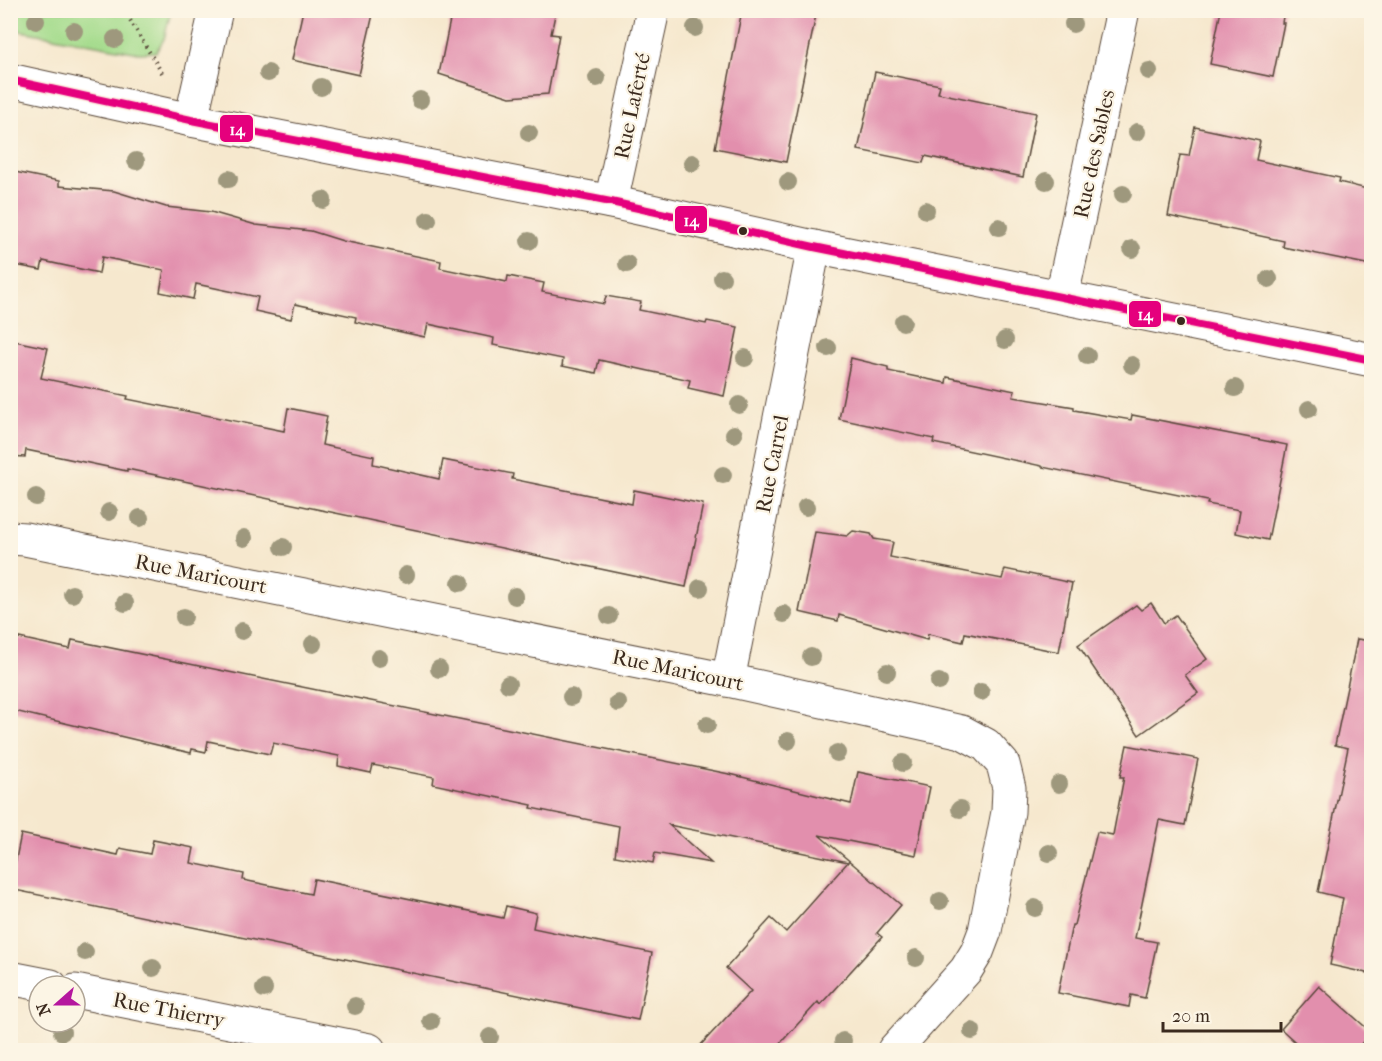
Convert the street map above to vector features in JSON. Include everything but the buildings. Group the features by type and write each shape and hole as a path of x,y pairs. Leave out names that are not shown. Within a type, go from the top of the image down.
{"street":[{"path":"191,120 216,10"},
{"name":"Rue Laferté","path":"611,202 653,10"},
{"name":"Rue des Sables","path":"1062,296 1124,10"},
{"path":"10,80 191,120 611,202 814,247 1371,360"},
{"name":"Rue Carrel","path":"728,680 814,247"},
{"name":"Rue Maricourt","path":"18,538 728,680 962,732 986,745 1003,764 1009,788 1008,813 985,931 966,970 894,1050"},
{"path":"10,978 27,981"},
{"name":"Rue Thierry","path":"87,993 369,1050"}],"path":[{"path":"124,10 191,120"}],"green space":[{"path":"10,11 171,11 164,39 156,52 139,53 11,29"}],"transit line":[{"name":"14","path":"10,80 191,120 611,202 814,247 1372,360"}]}
